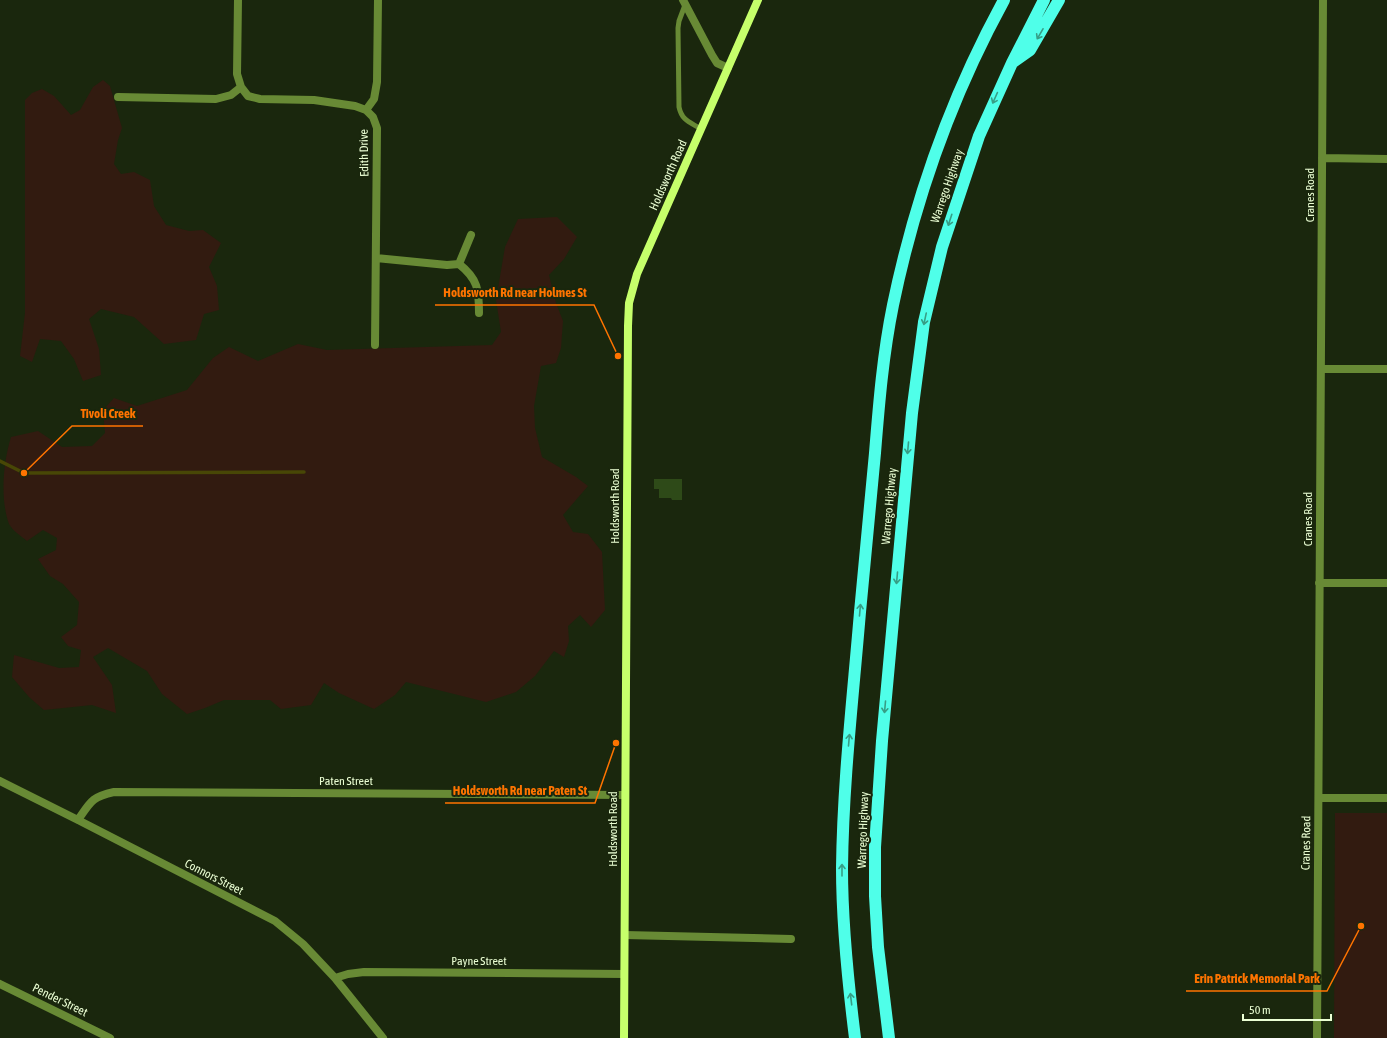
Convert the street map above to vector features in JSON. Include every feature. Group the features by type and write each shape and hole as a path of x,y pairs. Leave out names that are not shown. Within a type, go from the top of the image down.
{"highway":[{"name":"Warrego Highway","path":"855,1038 844,923 842,870 844,811 859,621 885,355 893,306 905,254 920,200 951,112 971,65 1004,0"},
{"name":"Warrego Highway","path":"889,1038 877,933 875,896 876,832 912,413 924,322 942,247 979,136 1012,63 1044,0"},
{"path":"1012,63 1030,50 1059,0"}],"street":[{"path":"238,0 237,74 241,87 248,96 260,99 314,100 355,106 366,110 374,99 377,82 378,0"},
{"name":"Holdsworth Road","path":"624,1038 629,302 637,274 758,0"},
{"name":"Cranes Road","path":"1316,1038 1319,798 1323,0"},
{"path":"684,2 712,56 717,63 728,68"},
{"path":"118,97 216,99 231,95 241,87"},
{"name":"Edith Drive","path":"366,110 373,117 377,128 375,345"},
{"path":"1322,158 1387,159"},
{"path":"459,264 471,235"},
{"path":"376,258 447,265 459,264 471,275 476,283 479,294 479,313"},
{"path":"1321,369 1387,369"},
{"path":"1319,583 1387,583"},
{"name":"Connors Street","path":"0,781 275,921 304,944 335,978 383,1038"},
{"name":"Paten Street","path":"78,820 91,801 100,796 114,792 625,795"},
{"path":"1319,798 1387,798"},
{"path":"625,935 791,939"},
{"name":"Payne Street","path":"335,978 348,974 364,972 624,974"},
{"name":"Pender Street","path":"0,984 110,1038"}],"lane":[{"path":"684,2 678,28 679,107 680,113 684,119 701,129"}],"shaded area":[{"path":"103,80 110,86 122,128 118,140 114,164 121,174 134,172 150,180 154,206 166,225 189,231 203,230 221,243 209,267 217,286 219,310 204,314 196,340 164,344 134,317 101,309 89,319 99,349 101,375 83,381 74,359 61,341 40,339 32,362 20,356 25,313 25,100 32,93 42,89 54,96 71,115 80,110 93,87"},
{"path":"557,217 577,237 564,259 549,275 556,303 563,321 561,348 556,363 541,366 534,406 535,428 542,457 576,477 588,486 563,515 573,532 588,534 602,552 605,610 591,627 580,615 568,626 569,641 564,657 554,651 535,676 516,692 486,702 406,682 395,695 374,709 339,693 324,683 311,705 281,709 270,700 224,700 187,714 162,694 147,671 108,648 93,657 112,685 116,713 92,705 44,710 29,697 12,677 14,655 59,668 79,667 81,650 68,646 61,637 77,625 79,602 63,584 50,576 38,559 56,550 57,538 43,530 27,541 9,524 4,504 4,469 11,437 38,431 62,447 92,446 105,433 103,410 114,398 137,406 187,390 213,358 229,347 258,361 298,344 327,350 492,345 501,332 496,300 505,247 518,219"},
{"path":"1335,813 1387,813 1387,1038 1334,1038"}],"building":[{"path":"654,479 682,479 682,500 659,498 659,489 654,489"}],"waterway":[{"path":"0,461 24,473 304,472"}],"place":[{"name":"Holdsworth Rd near Holmes St","path":"618,356"},
{"name":"Tivoli Creek","path":"24,473"},
{"name":"Holdsworth Rd near Paten St","path":"616,743"},
{"name":"Erin Patrick Memorial Park","path":"1361,926"}]}
